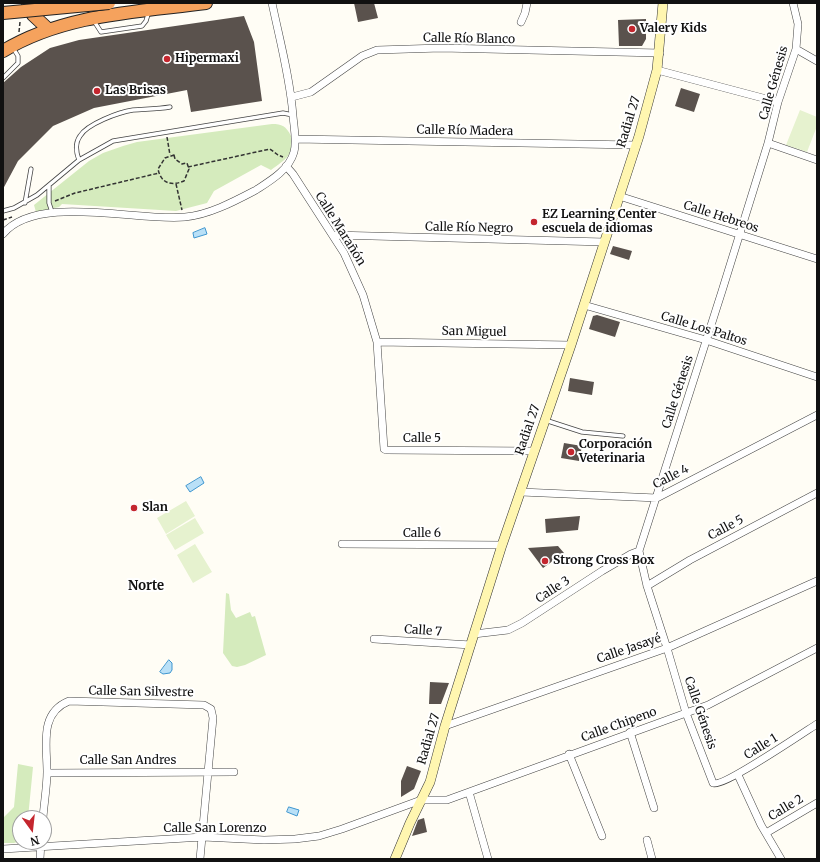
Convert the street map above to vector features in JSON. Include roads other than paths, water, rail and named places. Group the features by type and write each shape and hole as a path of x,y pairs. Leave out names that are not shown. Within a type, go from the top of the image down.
{"highway":[{"path":"28,3 32,15 48,29"},
{"path":"3,13 109,3"},
{"path":"7,48 48,29 94,19 206,3"}],"street":[{"path":"3,234 20,222 52,212 184,217 206,212 242,197 266,184 286,166 294,154 295,139 292,97 272,3"},
{"path":"521,22 527,3"},
{"name":"Radial 27","path":"395,859 430,782 444,726 502,545 521,492 544,419 571,345 635,145 657,70 660,53 663,3"},
{"name":"Calle Génesis","path":"715,785 686,713 647,586 639,552 768,144 778,102 796,49 798,24 793,3"},
{"name":"Calle Río Blanco","path":"292,97 311,92 362,56 377,50 441,48 660,53"},
{"path":"796,49 817,60"},
{"path":"657,70 778,102"},
{"name":"Calle Río Madera","path":"295,139 635,145"},
{"path":"768,144 817,160"},
{"name":"Calle Marañón","path":"286,166 293,174 333,235 354,272 364,295 377,342 384,449"},
{"name":"Calle Hebreos","path":"619,196 817,259"},
{"name":"Calle Río Negro","path":"333,235 604,242"},
{"name":"Calle Los Paltos","path":"584,305 706,340 817,376"},
{"name":"San Miguel","path":"377,342 571,345"},
{"name":"Calle 4","path":"521,492 656,498 817,415"},
{"name":"Calle 5","path":"384,449 533,451"},
{"name":"Calle 5","path":"647,586 690,560 817,493"},
{"name":"Calle 6","path":"342,544 502,545"},
{"name":"Calle 3","path":"474,634 508,630 522,623 602,571 631,554 639,552"},
{"name":"Calle Jasayé","path":"444,726 667,648 817,581"},
{"name":"Calle 7","path":"374,639 471,645"},
{"name":"Calle Chipeno","path":"421,800 447,800 630,732 686,713 708,704 817,648"},
{"name":"Calle San Silvestre","path":"47,773 46,749 49,719 54,710 60,705 69,701 204,705 211,709 213,718 209,772"},
{"name":"Calle 1","path":"715,785 738,775 817,724"},
{"path":"630,732 654,808"},
{"path":"570,754 602,836"},
{"path":"200,859 209,772"},
{"name":"Calle San Andres","path":"47,773 234,772"},
{"path":"44,810 47,773"},
{"path":"738,775 761,825 781,859"},
{"path":"469,792 488,859"},
{"name":"Calle San Lorenzo","path":"52,844 203,837 264,840 319,836 421,800"},
{"name":"Calle 2","path":"766,833 817,803"},
{"path":"647,840 652,859"}],"lane":[{"path":"3,78 18,63 18,56 7,48"},
{"path":"79,160 77,154 77,143 85,130 115,115 126,112 170,108"},
{"path":"3,211 25,203 49,186 79,160 113,141 283,113 293,115"},
{"path":"25,203 31,169"},
{"path":"49,186 49,203 52,212"},
{"path":"544,419 582,432 624,436"}],"water":[{"path":"205,228 207,234 194,238 193,233"},
{"path":"201,477 204,483 190,492 186,486"},
{"path":"169,660 172,663 172,670 170,673 163,674 160,672"},
{"path":"289,807 299,810 297,816 287,812"}],"place":[{"name":"Valery Kids","path":"632,29"},
{"name":"Hipermaxi","path":"167,59"},
{"name":"Las Brisas","path":"97,91"},
{"name":"EZ Learning Center escuela de idiomas","path":"534,222"},
{"name":"Corporación Veterinaria","path":"571,452"},
{"name":"Slan","path":"134,508"},
{"name":"Strong Cross Box","path":"545,561"}],"district":[{"name":"Norte","path":"146,586"}]}
